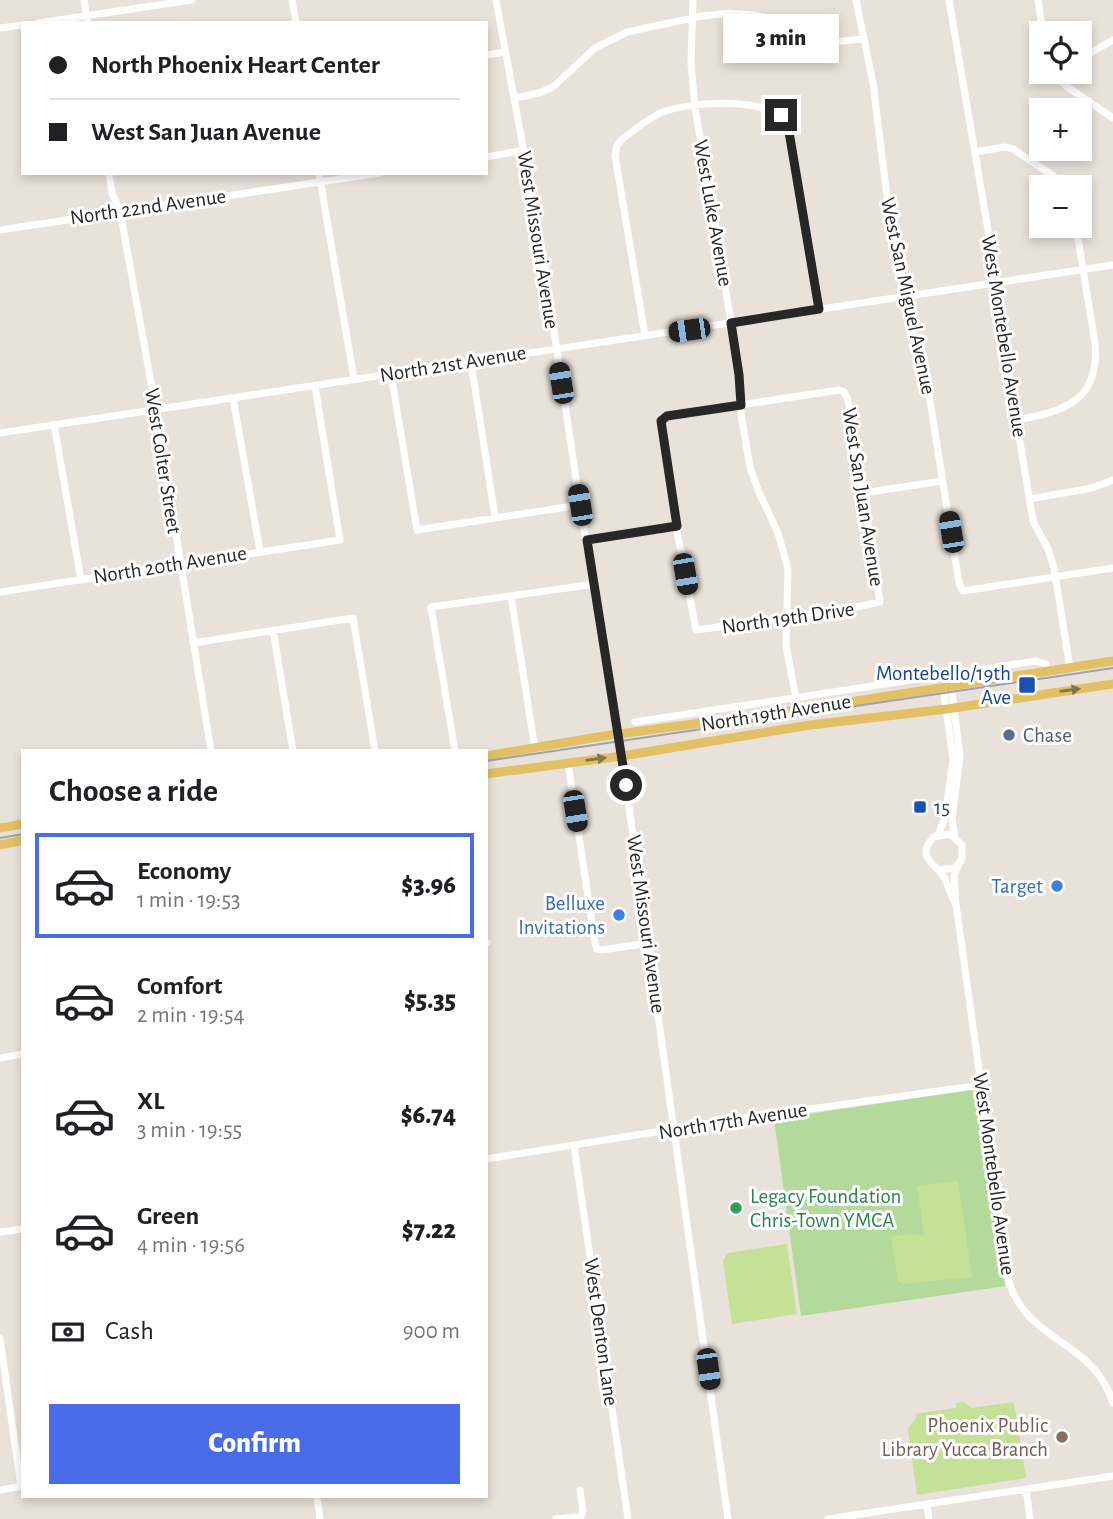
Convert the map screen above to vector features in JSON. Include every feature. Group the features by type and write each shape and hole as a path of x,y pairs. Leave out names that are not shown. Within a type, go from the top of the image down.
{"main road":[{"name":"North 19th Avenue","path":"488,756 1113,661"},
{"name":"North 19th Avenue","path":"488,774 622,756 810,725 1113,684"},
{"path":"0,828 21,824"},
{"path":"0,845 21,841"}],"street":[{"path":"84,0 88,19"},
{"path":"63,21 192,0"},
{"path":"292,0 296,21"},
{"name":"West Missouri Avenue","path":"496,0 524,150 622,756 728,1519"},
{"name":"West Luke Avenue","path":"694,0 691,63 695,107 739,375 750,467 785,555 789,589 786,645 798,710"},
{"name":"West San Miguel Avenue","path":"856,0 873,83 886,189 908,319 923,357 963,591 1055,578"},
{"name":"West Montebello Avenue","path":"949,0 997,283 1033,521 1048,550 1070,668"},
{"path":"1038,0 1041,21"},
{"path":"515,99 553,87 582,59 609,40 627,32 692,18 729,13 753,15 787,23 818,39 831,42 863,39"},
{"path":"0,28 21,25"},
{"path":"1092,52 1113,40"},
{"path":"488,55 506,52"},
{"path":"1064,84 1113,118"},
{"path":"645,336 615,155 617,145 660,113 695,107 740,103 781,115 788,126 819,309"},
{"path":"975,152 1013,149 1053,175"},
{"path":"488,156 524,150"},
{"name":"West Colter Street","path":"109,175 112,192 120,211 156,410 211,749"},
{"path":"319,175 354,379"},
{"name":"North 22nd Avenue","path":"0,230 367,175"},
{"path":"1017,420 1065,408 1078,400 1094,375 1096,352 1078,238"},
{"name":"North 21st Avenue","path":"0,433 1113,265"},
{"path":"471,362 495,517"},
{"path":"391,374 417,530 580,505"},
{"name":"North 20th Avenue","path":"0,592 340,540 315,386"},
{"name":"West San Juan Avenue","path":"741,405 839,390 845,392 880,602"},
{"path":"233,398 260,551"},
{"path":"587,540 677,526 661,421 667,416 741,405"},
{"path":"54,424 81,579"},
{"path":"1030,499 1092,488 1113,480"},
{"path":"863,493 943,481"},
{"name":"North 19th Drive","path":"677,526 696,630 787,619 870,606 880,602"},
{"path":"1055,578 1113,568"},
{"path":"455,749 430,607 595,584"},
{"path":"511,596 536,748"},
{"path":"193,643 353,618 375,749"},
{"path":"273,630 293,749"},
{"name":"North 19th Avenue","path":"635,722 1036,661 1046,664 1048,671"},
{"path":"939,870 950,870 959,864 963,850 955,836 952,819 960,756 947,686"},
{"path":"951,708 953,758 945,818 938,835 955,836"},
{"path":"568,763 594,943 597,949 602,950 649,943"},
{"name":"West Montebello Avenue","path":"938,835 930,840 927,859 939,870 956,904"},
{"name":"West Montebello Avenue","path":"959,864 954,875 956,904 1004,1254 1012,1291 1034,1323 1094,1367 1104,1381 1113,1403"},
{"path":"0,1058 21,1054"},
{"name":"North 17th Avenue","path":"488,1159 981,1084"},
{"name":"West Denton Lane","path":"574,1146 628,1519"},
{"path":"0,1232 21,1229"},
{"path":"0,1338 21,1479"},
{"path":"828,1519 1113,1476"},
{"path":"0,1490 21,1486"},
{"path":"1026,1489 1030,1519"},
{"path":"556,1519 580,1518 583,1511 580,1490"},
{"path":"317,1498 320,1519"},
{"path":"927,1504 929,1519"}],"green space":[{"path":"971,1090 976,1095 1005,1286 801,1316 774,1119"},
{"path":"958,1181 972,1277 903,1284 898,1281 891,1237 908,1234 924,1236 917,1186"},
{"path":"787,1244 797,1314 732,1324 723,1261 728,1253"},
{"path":"964,1402 971,1408 1014,1402 1026,1478 917,1495 908,1429 916,1418 915,1414 956,1408 956,1403"}],"tram line":[{"path":"488,761 1113,668"},
{"path":"0,838 21,834"}],"place":[{"name":"Montebello/19th Ave","path":"1027,685"},
{"name":"Chase","path":"1009,735"},
{"name":"15","path":"920,807"},
{"name":"Target","path":"1057,886"},
{"name":"Belluxe Invitations","path":"619,915"},
{"name":"Legacy Foundation Chris-Town YMCA","path":"736,1208"},
{"name":"Phoenix Public Library Yucca Branch","path":"1062,1437"}],"route":[{"path":"626,785 587,540 677,526 661,421 667,416 741,405 731,323 819,309 788,126 781,115"}]}
